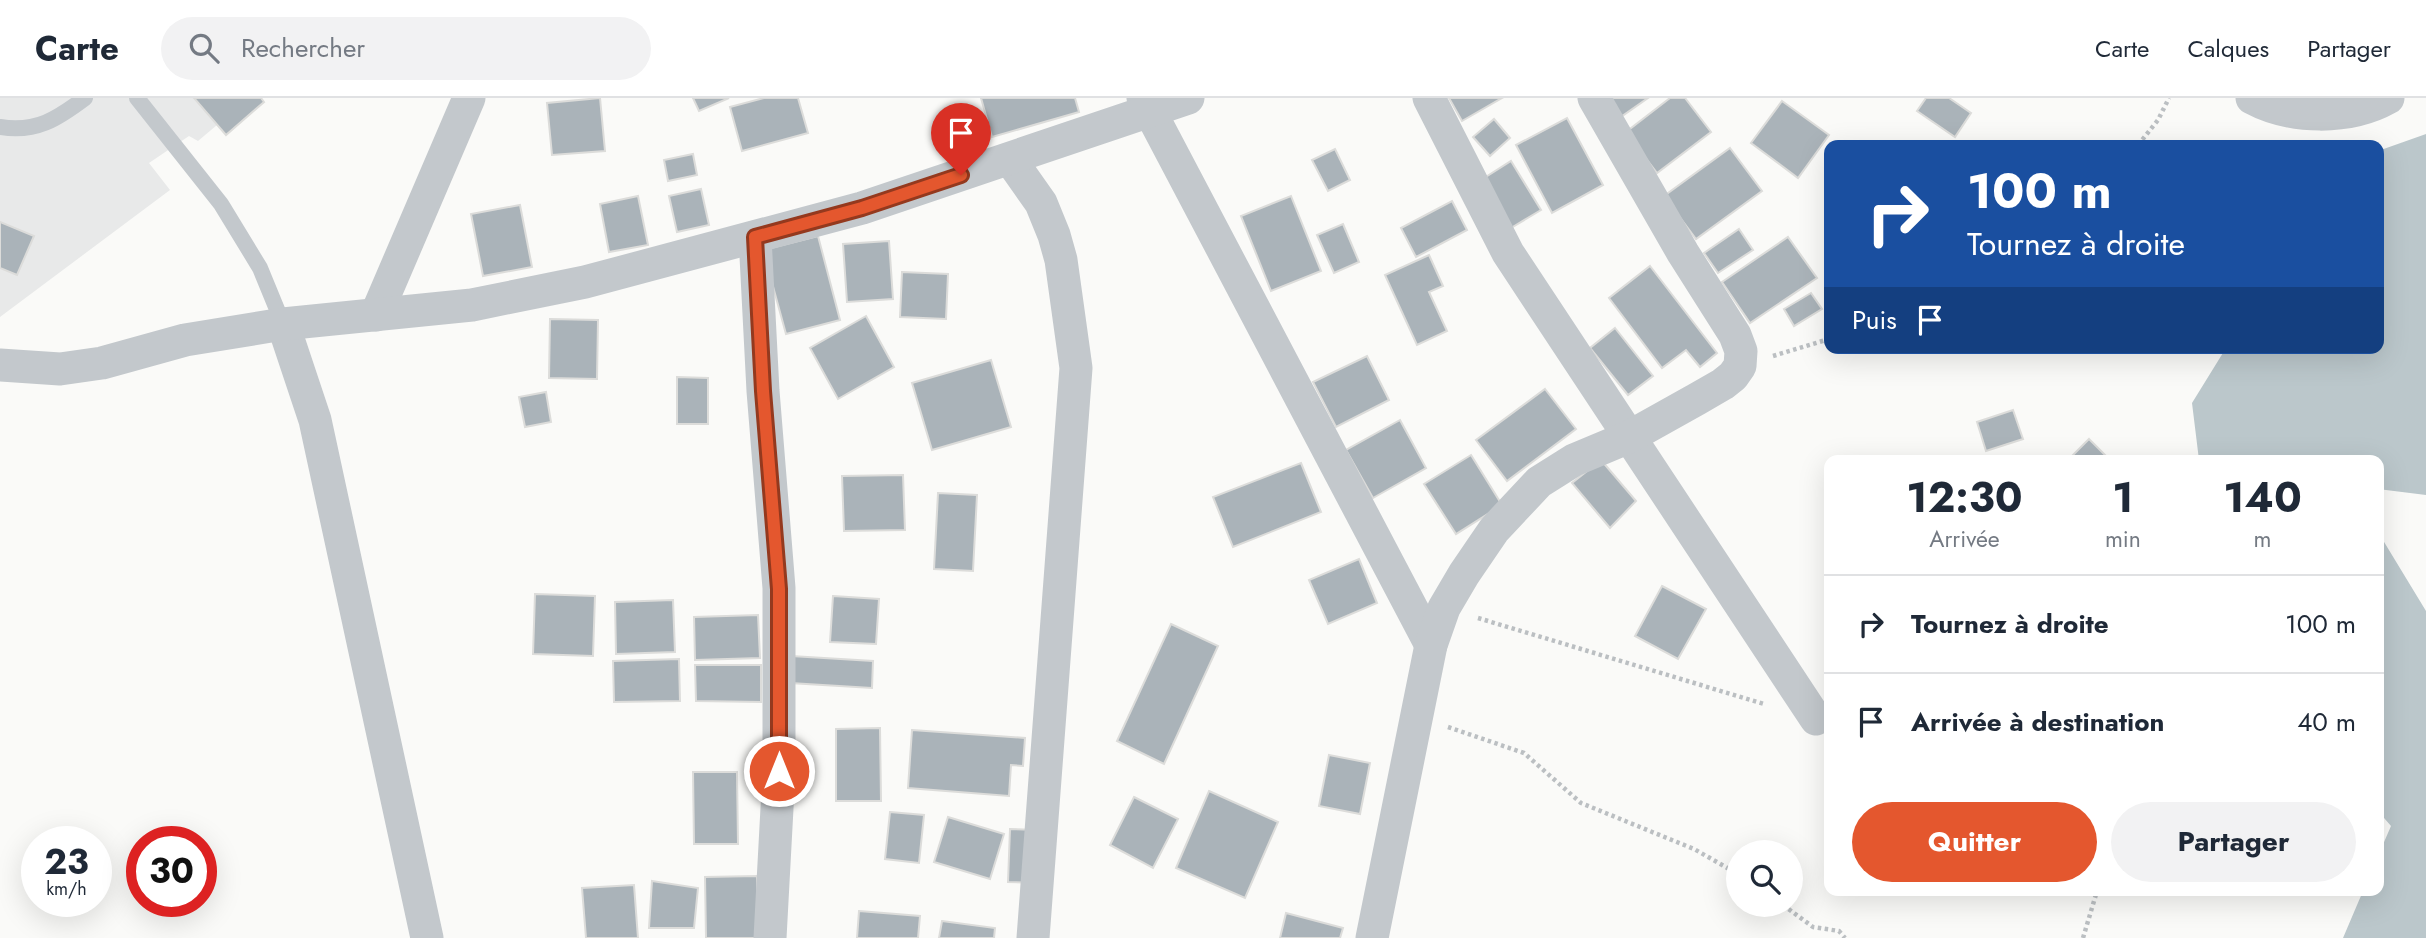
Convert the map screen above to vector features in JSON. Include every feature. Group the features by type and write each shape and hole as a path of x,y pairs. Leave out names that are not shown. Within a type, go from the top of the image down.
{"street":[{"path":"376,315 469,98"},
{"path":"0,365 60,369 102,363 185,340 283,324 472,305 585,282 862,208 1010,159 1147,105 1188,98"},
{"path":"1429,98 1508,253 1629,437 1818,707"},
{"path":"1372,938 1432,645 1444,608 1494,530 1539,482 1574,460 1629,437 1723,384 1740,366 1741,351 1735,335 1683,253 1594,98"},
{"path":"2252,98 2263,104 2307,114 2340,113 2388,98"},
{"path":"1147,105 1432,645"},
{"path":"1010,159 1041,203 1054,236 1061,260 1076,368 1033,938"},
{"path":"755,237 763,391 779,589 779,771 770,938"},
{"path":"283,324 315,420 427,938"}],"lane":[{"path":"0,127 37,128 85,98"},
{"path":"137,98 221,204 260,268 283,324"}],"path":[{"path":"2142,140 2158,120 2169,98"},
{"path":"1740,366 1824,341"},
{"path":"1444,608 1818,707"},
{"path":"1417,717 1524,753 1581,803 1694,849 1726,867"},
{"path":"2083,938 2095,896"},
{"path":"1799,917 1813,927 1839,931 1845,938"}],"shaded area":[{"path":"0,98 261,98 264,102 226,135 217,125 198,141 189,136 149,163 170,190 0,317"},
{"path":"2426,134 2426,495 2384,490 2384,455 2198,455 2192,403 2222,354 2384,354 2384,149"},
{"path":"2384,542 2426,611 2426,938 2343,938 2361,896 2384,896 2384,842 2391,826 2384,818"}],"building":[{"path":"194,98 261,98 264,102 226,135"},
{"path":"600,98 605,151 552,155 547,103"},
{"path":"693,98 729,98 699,111"},
{"path":"764,98 798,98 808,133 742,151 730,107"},
{"path":"981,98 1075,98 1079,112 992,137"},
{"path":"1449,98 1502,98 1462,121"},
{"path":"1599,98 1648,98 1615,121"},
{"path":"1670,98 1685,98 1711,132 1657,173 1626,132"},
{"path":"1926,98 1949,98 1971,113 1955,137 1917,111"},
{"path":"1782,101 1829,135 1798,178 1751,143"},
{"path":"1567,118 1603,185 1552,213 1516,145"},
{"path":"1494,119 1510,138 1490,156 1473,137"},
{"path":"1730,148 1762,191 1696,239 1664,196"},
{"path":"1335,149 1350,180 1328,191 1312,160"},
{"path":"693,154 697,175 668,181 664,160"},
{"path":"1511,161 1541,210 1511,228 1481,180"},
{"path":"701,189 709,225 677,232 669,196"},
{"path":"638,196 648,245 609,252 600,204"},
{"path":"1291,196 1321,271 1271,291 1241,216"},
{"path":"1452,201 1467,230 1416,257 1401,228"},
{"path":"520,205 532,267 483,276 471,214"},
{"path":"0,222 34,236 17,275 0,268"},
{"path":"1343,224 1359,262 1334,273 1317,235"},
{"path":"1739,229 1753,250 1718,273 1704,253"},
{"path":"818,236 840,320 786,334 763,250"},
{"path":"1788,237 1817,278 1750,323 1722,282"},
{"path":"889,241 893,299 847,302 843,244"},
{"path":"1429,255 1443,286 1429,292 1447,331 1417,345 1385,275"},
{"path":"1650,266 1717,353 1700,367 1686,350 1662,368 1609,298"},
{"path":"902,272 948,274 946,319 900,317"},
{"path":"1811,293 1822,309 1794,326 1784,309"},
{"path":"866,316 894,367 838,399 810,348"},
{"path":"550,319 598,320 597,379 549,378"},
{"path":"1615,328 1653,376 1628,395 1590,348"},
{"path":"1367,356 1389,400 1336,427 1313,382"},
{"path":"991,360 1011,427 932,450 912,383"},
{"path":"677,377 708,378 708,424 677,424"},
{"path":"1545,389 1576,429 1507,481 1476,440"},
{"path":"546,392 551,422 525,427 519,397"},
{"path":"2013,410 2023,439 1986,451 1977,422"},
{"path":"1400,420 1426,468 1373,498 1346,450"},
{"path":"2089,439 2105,455 2073,455"},
{"path":"1471,455 1502,505 1456,534 1424,484"},
{"path":"1601,460 1636,501 1610,528 1572,483"},
{"path":"1301,463 1321,512 1233,547 1213,497"},
{"path":"903,475 905,530 844,531 842,476"},
{"path":"938,493 977,495 973,571 934,569"},
{"path":"1359,559 1377,603 1328,624 1309,580"},
{"path":"1662,586 1706,609 1678,659 1635,636"},
{"path":"535,594 595,596 593,656 533,654"},
{"path":"833,596 879,599 876,644 830,642"},
{"path":"673,600 675,652 616,654 615,602"},
{"path":"758,615 760,658 695,660 694,617"},
{"path":"1171,624 1218,646 1164,764 1117,741"},
{"path":"791,656 873,661 872,688 790,683"},
{"path":"679,659 680,701 614,702 613,661"},
{"path":"695,665 761,665 761,702 696,701"},
{"path":"880,728 881,801 836,801 836,729"},
{"path":"912,730 1025,738 1023,766 1011,765 1009,796 908,788"},
{"path":"1329,755 1370,763 1360,814 1319,806"},
{"path":"693,772 737,772 738,844 694,844"},
{"path":"1209,791 1278,822 1245,898 1176,868"},
{"path":"1134,797 1178,819 1153,868 1110,845"},
{"path":"890,812 924,815 919,863 885,859"},
{"path":"948,817 1004,834 990,879 934,862"},
{"path":"1010,829 1039,830 1037,883 1008,882"},
{"path":"757,876 758,938 706,938 705,877"},
{"path":"652,881 698,888 694,928 649,928"},
{"path":"634,885 638,938 586,938 582,888"},
{"path":"859,911 920,916 918,938 857,938"},
{"path":"1286,913 1343,928 1340,938 1280,938"},
{"path":"942,921 995,928 994,938 939,938"}],"route":[{"path":"779,771 779,589 763,391 755,237 862,208 961,175"}]}
